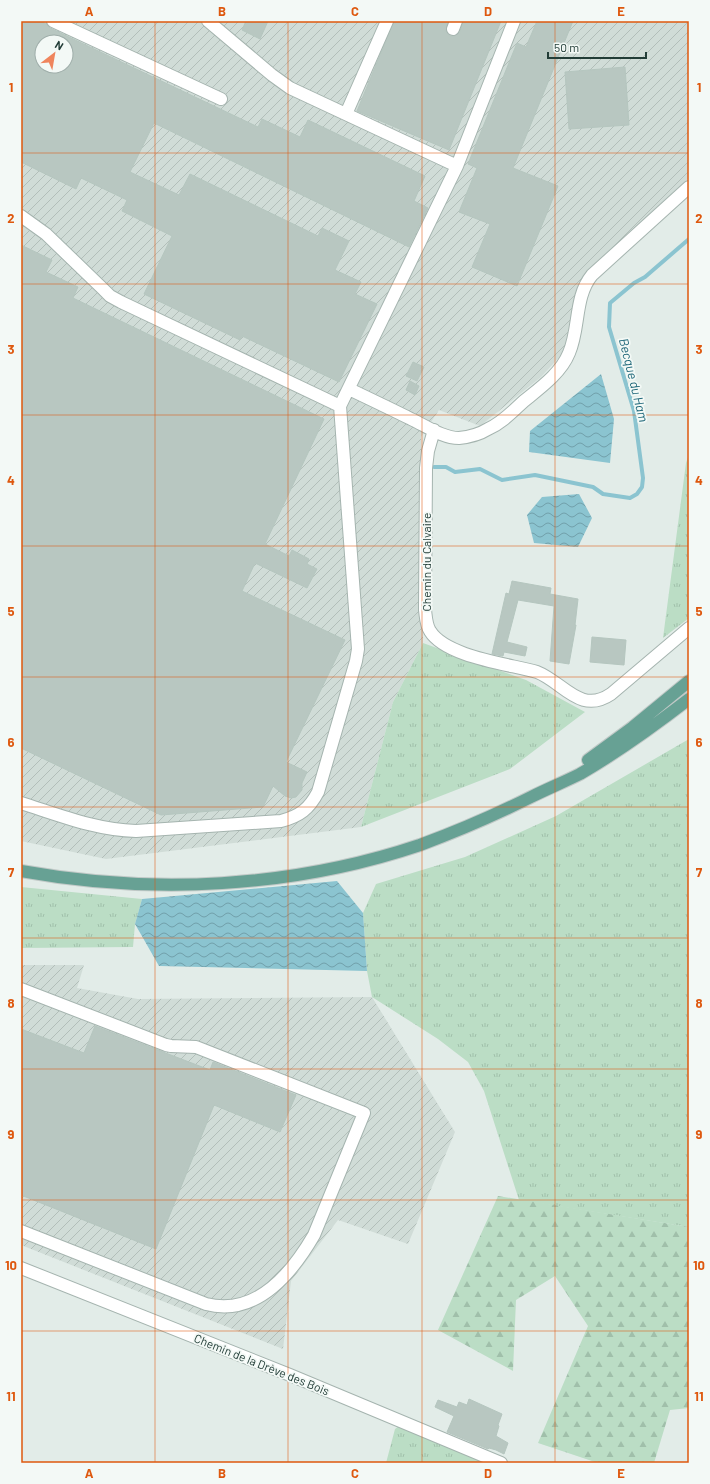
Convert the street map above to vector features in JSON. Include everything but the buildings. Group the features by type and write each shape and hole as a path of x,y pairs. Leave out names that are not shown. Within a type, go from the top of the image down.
{"main road":[{"path":"533,796 600,752 689,682"},
{"path":"21,871 72,880 129,884 200,885 280,878 361,861 419,845 481,821 566,781 608,757 689,699"}],"street":[{"path":"53,21 221,99"},
{"path":"208,21 290,88 457,166"},
{"path":"346,114 387,21"},
{"path":"21,803 97,827 136,831 281,821 299,814 314,800 356,661 358,649 340,406 457,166 514,21"},
{"path":"349,389 445,435 460,438 484,431 498,423 562,366 569,353 575,335 581,293 586,282 689,187"},
{"path":"21,216 46,234 110,296 340,406"},
{"name":"Chemin du Calvaire","path":"434,430 428,451 426,468 425,610 429,630 439,640 450,647 473,656 545,675 574,696 581,699 593,700 600,699 611,694 689,628"},
{"path":"21,989 166,1045 196,1046 364,1113 314,1235 305,1250 284,1277 272,1288 256,1298 240,1304 223,1306 206,1304 21,1231"},
{"name":"Chemin de la Drève des Bois","path":"21,1268 290,1375 501,1463"}],"shaded area":[{"path":"21,21 689,21 689,178 579,282 565,351 541,377 480,426 439,410 421,437 423,643 393,702 361,827 106,859 21,841"},
{"path":"21,965 84,965 77,988 138,999 372,997 455,1132 408,1244 338,1220 291,1281 283,1349 21,1245"}],"green space":[{"path":"689,454 689,618 663,638 686,463"},
{"path":"423,643 526,680 585,712 510,769 361,827 393,702"},
{"path":"689,739 689,1227 519,1200 484,1091 468,1062 438,1039 372,997 367,971 363,913 376,884 465,857 556,816"},
{"path":"21,887 142,899 135,924 133,947 21,948"},
{"path":"498,1196 689,1227 689,1408 670,1410 654,1463 598,1463 538,1443 588,1326 555,1276 516,1300 513,1371 438,1330"},
{"path":"399,1426 486,1463 386,1463 395,1429"}],"water":[{"path":"601,374 614,419 610,463 529,452 530,431"},
{"path":"579,494 592,518 578,547 534,543 527,515 542,497"},
{"path":"337,881 363,913 367,971 159,966 135,924 142,899"}],"waterway":[{"name":"Becque du Ham","path":"434,467 446,467 455,472 480,469 502,480 535,475 593,487 603,494 630,498 637,494 642,487 643,478 634,411 609,327 610,303 634,283 645,277 689,239"}]}
